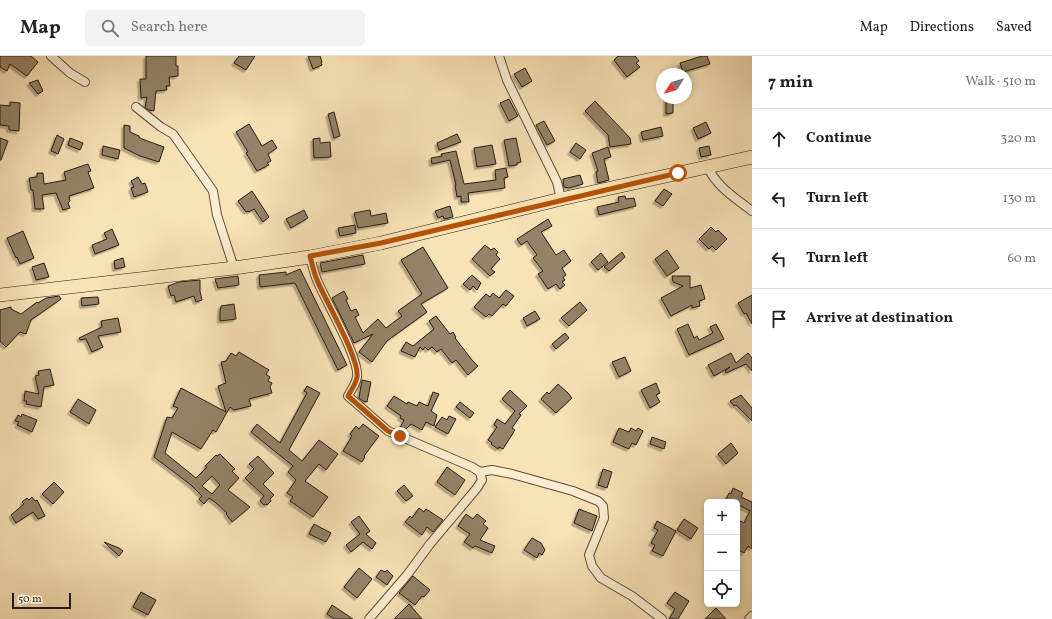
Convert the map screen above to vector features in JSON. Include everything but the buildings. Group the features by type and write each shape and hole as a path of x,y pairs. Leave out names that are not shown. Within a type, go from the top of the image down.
{"main road":[{"path":"0,295 234,268 381,243 707,166 752,157"}],"street":[{"path":"51,56 70,73 85,82"},
{"path":"499,56 507,80 557,182 561,200"},
{"path":"136,107 161,127 173,134 213,192 217,215 234,268"},
{"path":"707,166 711,176 719,186 752,211"},
{"path":"310,256 317,280 347,343 354,362 357,376 348,396 388,431 472,467 480,472 492,470 512,474 573,491 598,501 603,506 604,518 589,555 592,566 601,578 632,596 662,619"},
{"path":"369,619 376,613 430,544 477,488 482,480 480,472"},
{"path":"376,613 382,619"},
{"path":"749,619 752,616"}],"route":[{"path":"400,436 388,431 348,396 357,376 354,362 347,343 317,280 310,256 381,243 678,173"}]}
